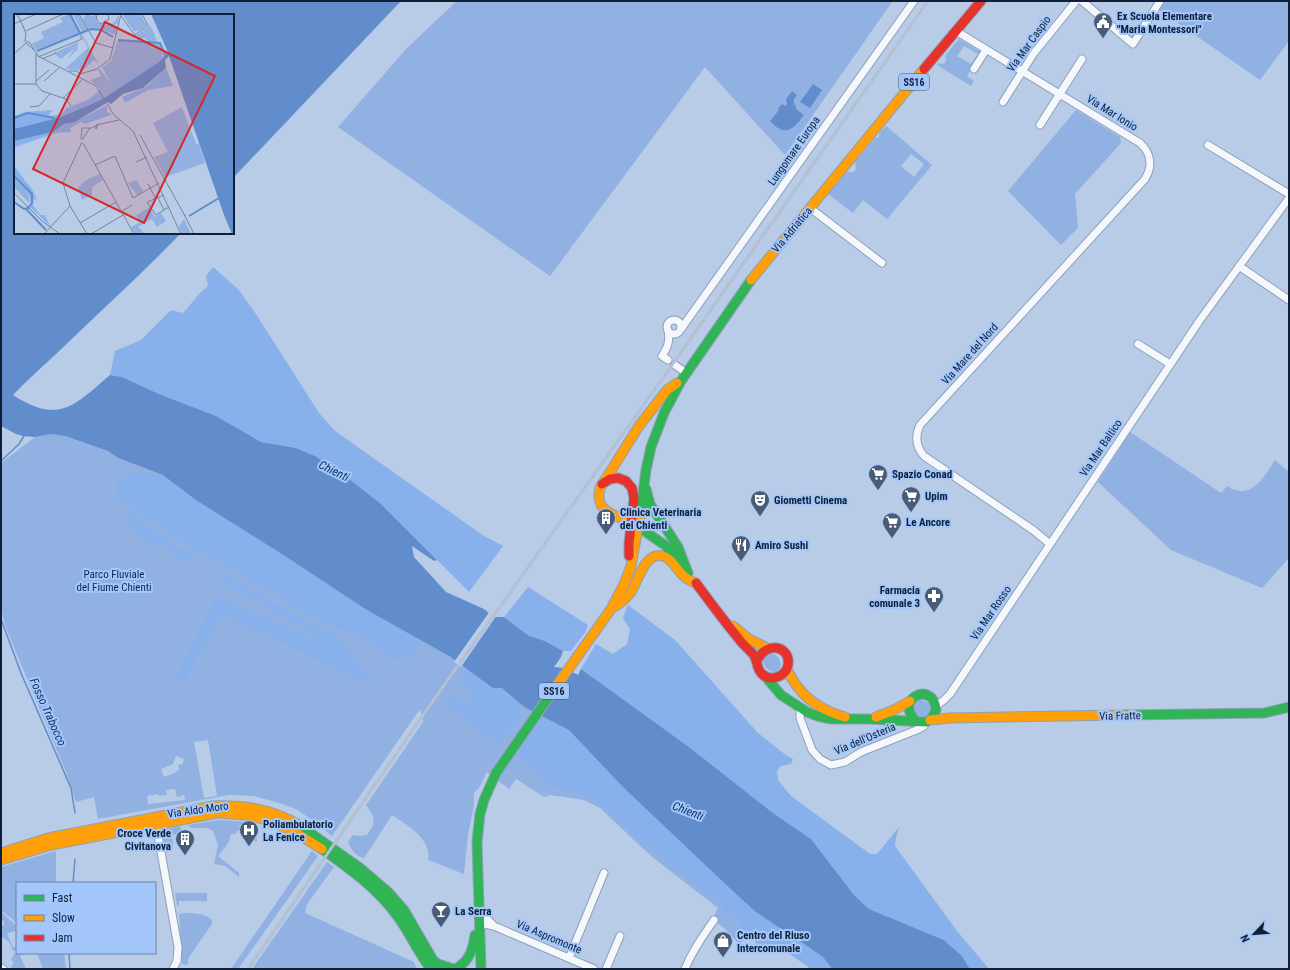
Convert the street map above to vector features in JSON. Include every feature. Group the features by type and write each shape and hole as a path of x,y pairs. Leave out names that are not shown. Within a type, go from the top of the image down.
{"main road":[{"name":"Via Adriatica","path":"645,483 649,458 657,430 664,413 686,373 752,279 981,1"},
{"path":"625,520 607,512 600,504 598,494 602,484 639,426 667,390 681,381"},
{"path":"602,484 610,479 618,478 626,481 632,488 634,498 629,543 631,566"},
{"path":"645,483 650,504 678,547 688,573"},
{"name":"SS16","path":"481,969 477,841 480,814 488,788 501,766 609,612 624,584 631,566 636,543 645,483"},
{"name":"Via Fratte","path":"643,530 666,546 738,639 754,656 759,670 781,695 807,712 823,718 923,721 950,718 1230,714 1264,713 1289,707"},
{"path":"609,612 626,598 632,590 645,565 650,558 655,556 667,558 684,577 696,583"},
{"name":"Via Fratte","path":"725,621 749,638 767,648 777,648 784,651 788,660 787,669 793,682 803,694 830,711 840,716 852,719"},
{"path":"757,661 761,652 767,648"},
{"path":"765,676 771,678 778,677 787,669"},
{"name":"Via Fratte","path":"869,719 885,715 921,694 927,695 934,703"},
{"path":"910,701 908,712 910,716 923,721 934,715 934,703"},
{"path":"934,703 943,714 950,718"},
{"name":"Via Aldo Moro","path":"118,827 156,824 213,806 241,806 276,814 303,826 357,865 381,885 393,897 410,920 433,960 438,964 459,969"},
{"name":"Via Aldo Moro","path":"1,860 100,831 179,816 217,813 260,817 276,822 310,841 357,875 383,899 407,929 426,963 432,969"},
{"name":"Via Aldo Moro","path":"1,853 48,838 100,831"},
{"name":"SS16","path":"459,969 465,963 470,954 475,939 478,886"}],"street":[{"name":"Lungomare Europa","path":"681,329 914,1"},
{"name":"Via Mar Caspio","path":"1003,102 1034,52 1076,1"},
{"path":"1082,1 1133,44 1160,1"},
{"name":"Via Mar Ionio","path":"956,32 1140,143 1148,154"},
{"path":"974,69 986,50"},
{"path":"1040,125 1082,59"},
{"path":"1208,145 1289,194"},
{"name":"Via Mare del Nord","path":"1050,544 1033,530 924,456 917,445 917,434 920,424 1145,178 1150,167 1148,154"},
{"name":"Via Mar Baltico","path":"1050,544 1200,320 1289,198"},
{"path":"810,208 882,263"},
{"path":"1239,266 1289,300"},
{"path":"665,358 669,338 667,326 669,322 673,320 677,321 692,314"},
{"path":"668,330 674,334 678,333 681,329 680,323 677,321"},
{"path":"1138,344 1170,364"},
{"path":"675,365 686,373"},
{"name":"Via Mar Rosso","path":"934,703 944,700 950,694 1050,544"},
{"name":"Via dell'Osteria","path":"800,708 800,718 812,750 820,759 831,765 845,762 860,752 920,729 924,726 923,721"},
{"path":"156,824 178,947 177,960 173,969"},
{"path":"569,958 604,873"},
{"name":"Via Aspromonte","path":"478,903 486,918 494,926 594,969"},
{"path":"685,969 690,956 714,920"},
{"path":"479,928 485,924 494,926"},
{"path":"606,969 620,936"}],"green space":[{"path":"457,1 892,2 785,155 705,67 550,276 338,127 407,48"},
{"path":"1165,1 1289,1 1289,41 1260,80 1159,10"},
{"path":"959,39 981,52 967,76 974,81 971,86 937,65 939,63 945,63 945,56","holes":["964,46 978,54 971,64 957,56"]},
{"path":"1076,110 1120,137 1121,143 1075,194 1078,228 1061,245 1008,191"},
{"path":"886,126 932,165 887,219 863,200 853,213 828,194 847,172 853,172 856,169 855,162 875,138 879,137 879,133","holes":["911,154 924,164 914,177 901,166"]},
{"path":"1130,432 1221,493 1227,486 1243,491 1250,489 1261,480 1275,460 1289,472 1289,558 1262,588 1171,550 1098,482"},
{"name":"Parco Fluviale del Fiume Chienti","path":"51,434 65,436 108,451 118,458 163,475 449,656 475,675 502,688 524,707 569,730 735,893 786,933 770,954 747,936 740,945 724,928 712,919 718,908 651,856 600,808 584,800 550,795 544,797 516,779 509,789 487,772 479,788 474,793 474,806 468,834 464,874 428,860 428,852 422,839 411,828 392,815 364,858 356,855 348,843 353,835 367,835 372,827 374,820 366,805 423,722 420,709 332,836 296,809 254,796 229,795 98,819 94,797 76,802 66,772 5,625 1,608 1,463 35,437","holes":["208,740 217,796 204,798 194,742","176,756 184,759 182,765 178,764 179,770 164,777 161,769 173,764","175,789 177,797 184,795 185,800 148,804 147,796 158,794 159,796 167,795 166,790"]},
{"path":"768,653 774,654 780,662 780,668 775,672 767,669 763,663 763,657"},
{"path":"922,700 931,704 933,708 931,714 926,717 917,717 911,711 912,704"},
{"path":"219,820 248,822 255,832 257,842 254,840 255,836 250,829 244,829 237,831 235,834 231,834 229,842 218,856 239,873 239,877 225,866 214,864 218,845 213,831 207,828 191,828 188,825"},
{"path":"180,826 182,833 172,835 173,848 165,849 162,830"},
{"path":"56,851 56,882 16,882 16,922 1,910 1,867"},
{"path":"312,851 318,856 238,969 231,969"},
{"path":"327,862 334,867 307,904 305,913 414,962 417,969 252,969"},
{"path":"175,893 207,893 207,902 179,901 179,906 177,906"},
{"path":"1,912 16,925 16,931 7,934 13,947 16,947 16,950 13,951 10,943 1,936 1,927 5,924 1,918"},
{"path":"179,914 196,914 205,916 212,920 212,924 189,957 188,964 186,965 182,964"},
{"path":"14,954 24,954 20,956 26,969 11,968 14,962 11,960"},
{"path":"37,954 64,954 66,969 43,969"}],"shaded area":[{"path":"213,267 238,289 256,314 319,413 335,431 484,536 503,546 469,592 381,504 339,471 315,456 296,448 261,442 216,416 159,394 122,377 110,375 115,351 141,340 171,310 183,313 208,286 206,276"},
{"path":"134,473 163,475 196,500 367,610 420,640 412,654 402,661 395,660 369,640 360,635 319,622 287,601 170,534 116,497 115,485 123,477"},
{"path":"126,511 176,546 196,556 194,561 184,560 176,556 163,543 153,546 148,543 135,532 129,522"},
{"path":"225,573 266,599 333,633 378,684 371,683 325,664 222,614 183,684 177,675 217,596 252,613 272,620 314,642 317,640 313,635 222,580 221,576"},
{"path":"528,587 588,625 586,631 571,651 563,651 545,641 529,636 504,617"},
{"path":"628,605 675,640 758,733 793,759 791,764 781,766 777,771 778,780 791,796 870,854 877,854 899,827 895,846 957,931 989,969 970,969 962,956 944,940 869,909 854,895 811,839 773,813 689,747 581,669 596,644 613,654 627,644 630,629 623,618"},
{"path":"466,668 493,688 502,688 520,704 522,713 500,743 493,740 446,704 445,697 456,698 467,706 471,703 472,693 464,682"},
{"path":"543,717 569,730 624,788 735,893 786,933 823,957 832,969 811,969 777,945 752,939 744,933 738,920 724,911 724,908 720,903 650,848 598,802 581,794 559,789 551,785 518,754 519,749"}],"water":[{"name":"Chienti","path":"1,1 401,1 234,177 234,14 14,14 14,234 180,234 13,395 29,404 43,409 55,410 66,408 87,395 110,375 122,377 159,394 216,416 261,442 296,448 315,456 339,471 381,504 437,560 434,561 412,546 414,557 446,592 484,609 494,617 504,617 529,636 545,641 563,651 554,667 564,668 578,675 581,669 689,747 773,813 811,839 854,895 869,909 944,940 962,956 970,969 832,969 823,957 756,912 735,893 624,788 569,730 524,707 502,688 493,688 449,656 367,610 196,500 163,475 118,458 108,451 65,436 51,434 35,437 23,436 1,426"},
{"path":"813,84 822,90 810,108 800,102"},
{"path":"792,91 797,95 794,99 796,109 804,115 793,128 789,130 780,129 770,121 782,104 787,105 786,99"}],"pier":[{"path":"490,611 497,615 461,667 454,662"}],"waterway":[{"name":"Fosso Trabocco","path":"1,461 19,444 24,436"},
{"name":"Fosso Trabocco","path":"1,619 21,673 71,788 75,813"},
{"name":"Fosso Trabocco","path":"73,882 75,859"},
{"name":"Fosso Trabocco","path":"69,954 70,969"}],"railway":[{"path":"248,969 430,705 672,365 928,1"}],"traffic: fast":[{"path":"640,517 646,470 651,447 664,413 681,381 751,280"},
{"path":"646,489 650,504 678,547 688,573"},
{"path":"643,530 666,546 681,564"},
{"path":"765,676 781,695 807,712 831,719 926,722 932,718 936,710 934,701 929,696 923,694 917,696 909,705 910,713 916,721"},
{"path":"481,969 477,842 480,814 484,800 496,773 555,688"},
{"path":"1125,715 1264,713 1289,707"},
{"path":"299,825 360,868 388,892 404,910 433,960 438,964 454,969"},
{"path":"322,849 353,871 381,897 402,923 431,969"},
{"path":"455,969 464,963 470,955 475,935"}],"traffic: slow":[{"path":"751,280 924,69"},
{"path":"625,520 614,515 601,506 599,495 600,488 639,426 667,390 677,383"},
{"path":"555,688 611,609 624,584 631,566 640,517"},
{"path":"612,608 629,595 647,562 651,558 657,556 667,558 685,577 696,583"},
{"path":"733,626 749,639 767,648"},
{"path":"787,669 797,686 810,700 835,714 845,717"},
{"path":"876,717 894,710 910,701"},
{"path":"930,720 950,718 1125,715"},
{"path":"1,853 48,838 213,806 236,806 258,809 279,815 299,825"},
{"path":"1,860 51,845 217,813 246,815 267,820 293,831 322,849"}],"traffic: jam":[{"path":"924,69 981,1"},
{"path":"602,484 610,479 618,478 626,481 632,488 634,498 629,556"},
{"path":"696,583 722,618 753,654 762,674 769,678 777,677 784,673 788,665 786,653 777,648 766,650 761,654 757,661"}],"place":[{"name":"Ex Scuola Elementare \"Maria Montessori\"","path":"1103,39"},
{"name":"Spazio Conad","path":"878,491"},
{"name":"Upim","path":"911,513"},
{"name":"Giometti Cinema","path":"760,517"},
{"name":"Clinica Veterinaria del Chienti","path":"606,535"},
{"name":"Le Ancore","path":"892,539"},
{"name":"Amiro Sushi","path":"741,562"},
{"name":"Farmacia comunale 3","path":"934,613"},
{"name":"Poliambulatorio La Fenice","path":"249,847"},
{"name":"Croce Verde Civitanova","path":"185,856"},
{"name":"La Serra","path":"441,928"},
{"name":"Centro del Riuso Intercomunale","path":"723,958"}]}
